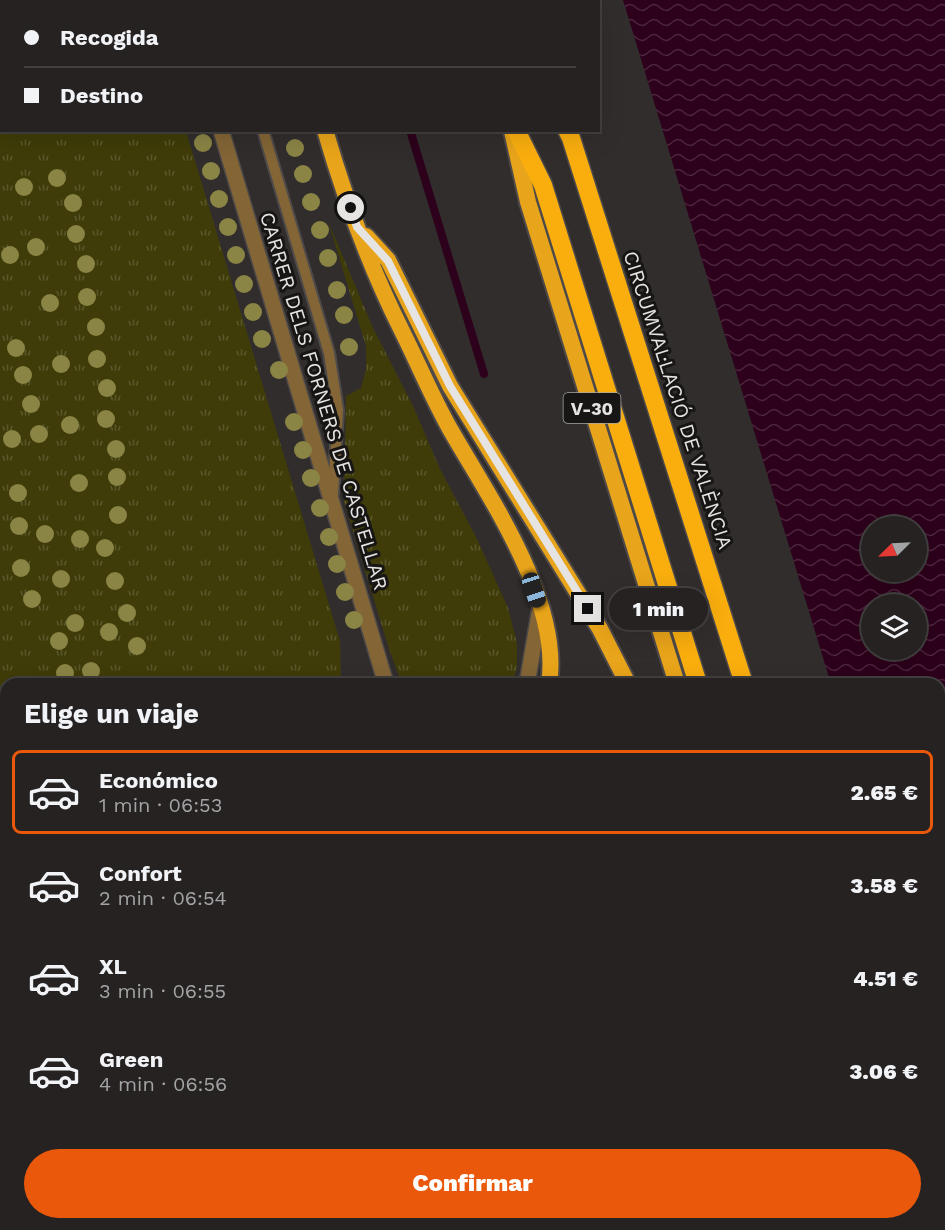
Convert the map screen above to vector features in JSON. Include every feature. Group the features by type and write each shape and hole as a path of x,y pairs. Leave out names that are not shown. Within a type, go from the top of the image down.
{"highway":[{"path":"326,132 357,227 400,327 449,426 510,530 528,571 549,642 549,678"},
{"name":"V-30","path":"514,132 528,202 675,678"},
{"path":"515,132 543,185 696,678"},
{"name":"CIRCUMVAL·LACIÓ DE VALÈNCIA","path":"569,133 742,678"},
{"path":"357,227 388,261 450,386 600,629 624,678"}],"street":[{"name":"CARRER DELS FORNERS DE CASTELLAR","path":"222,132 384,678"},
{"path":"528,678 540,608"}],"lane":[{"path":"264,132 329,353 334,378 338,410 333,507"}],"green space":[{"path":"0,132 186,132 340,641 341,678 0,678"},
{"path":"328,221 373,328 413,406 440,469 477,539 508,608 517,643 514,678 400,678 344,501 346,396 361,388 366,369 366,346"}],"water":[{"path":"623,0 945,0 945,678 829,678"}],"waterway":[{"path":"411,132 484,374"}],"route":[{"path":"351,208 357,227 388,261 450,386 486,447 588,609"}]}
